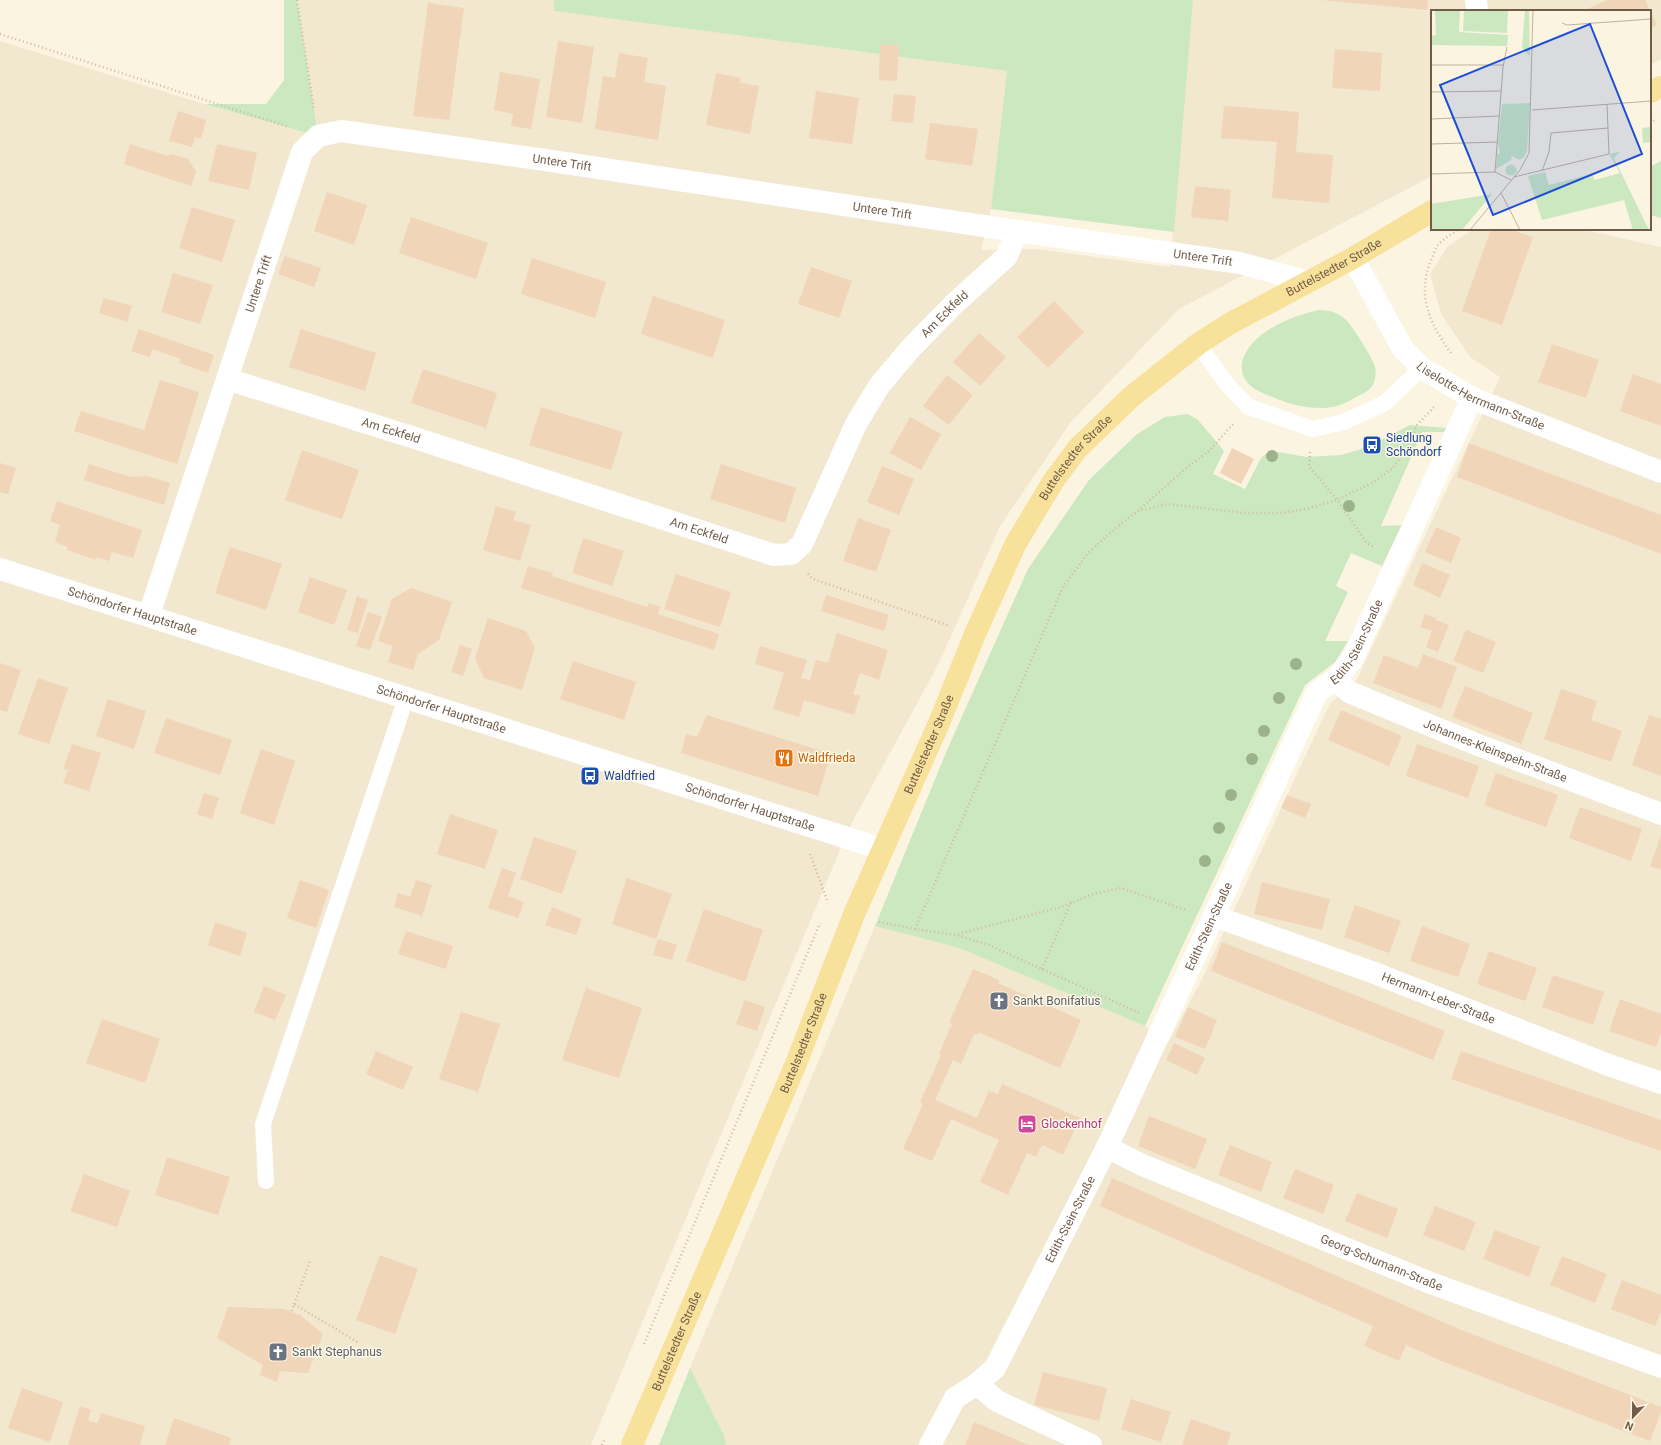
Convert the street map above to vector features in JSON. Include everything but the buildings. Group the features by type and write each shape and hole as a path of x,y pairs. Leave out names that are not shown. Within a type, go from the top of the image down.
{"main road":[{"path":"1651,92 1661,87"},
{"name":"Buttelstedter Straße","path":"632,1445 795,1066 855,912 939,723 976,634 1016,543 1054,480 1078,448 1131,397 1198,344 1229,324 1353,258 1431,212"}],"street":[{"path":"1476,0 1477,10"},
{"name":"Untere Trift","path":"149,615 302,152 318,136 341,131 545,160 1240,263 1308,282"},
{"name":"Am Eckfeld","path":"227,380 415,438 774,555 791,554 802,544 856,424 879,386 910,349 953,305 1007,256 1017,231"},
{"name":"Liselotte-Herrmann-Straße","path":"1353,258 1403,348 1422,368 1472,398 1661,472"},
{"name":"Edith-Stein-Straße","path":"930,1445 955,1398 977,1384 995,1368 1107,1147 1317,692 1336,678 1352,660 1398,563 1472,398"},
{"name":"Schöndorfer Hauptstraße","path":"0,568 882,849"},
{"name":"Johannes-Kleinspehn-Straße","path":"1336,678 1349,692 1478,745 1661,814"},
{"name":"Hermann-Leber-Straße","path":"1214,916 1372,972 1606,1064 1661,1083"},
{"name":"Georg-Schumann-Straße","path":"1107,1147 1140,1164 1428,1282 1661,1367"},
{"path":"977,1384 997,1401 1091,1445"}],"lane":[{"path":"1198,344 1230,388 1249,407 1313,429 1344,422 1385,403 1422,368"},
{"path":"266,1181 263,1124 406,698"}],"path":[{"path":"0,34 318,136 297,0"},
{"path":"1453,356 1438,335 1428,311 1424,290 1428,267 1438,244 1458,230"},
{"path":"1138,511 1167,504 1245,513 1281,513 1306,509 1336,500 1374,482 1393,468 1406,449 1417,425 1436,405"},
{"path":"1164,1024 988,945 956,935 915,929 1062,586 1088,553 1186,468 1209,451 1249,407"},
{"path":"1309,456 1308,466 1336,500 1367,542 1398,563"},
{"path":"791,554 813,579 976,634"},
{"path":"798,822 828,902 825,909"},
{"path":"956,935 1061,907 1093,894 1121,888 1190,911 1214,916"},
{"path":"1042,969 1071,902"},
{"path":"641,1350 822,916"},
{"path":"292,1311 310,1261"},
{"path":"294,1304 359,1343"},
{"path":"602,1445 605,1438"}],"shaded area":[{"path":"297,0 554,0 554,11 1007,71 991,209 981,250 1036,249 1170,267 1193,0 1661,0 1661,59 1651,64 1651,10 1431,10 1431,177 1179,309 1070,423 1000,526 938,665 850,826 591,1445 0,1445 0,41 204,104 317,136"},
{"path":"1472,230 1585,230 1661,247 1661,1445 726,1445 724,1435 690,1368 875,926 959,948 1145,1026 1165,1048 1200,983 1330,703 1356,681 1500,377 1470,357 1441,314 1430,274 1448,246"}],"green space":[{"path":"284,0 297,0 318,136 204,104 266,104 284,80"},
{"path":"554,0 1193,0 1174,232 991,209 1007,71 554,11"},
{"path":"1661,161 1661,218 1651,215 1651,166"},
{"path":"1319,310 1326,310 1338,314 1348,322 1356,333 1375,366 1375,379 1370,388 1362,394 1340,405 1314,408 1282,401 1252,387 1245,380 1242,369 1242,362 1246,351 1263,334 1273,327 1297,316"},
{"path":"1188,414 1198,420 1224,451 1213,474 1245,489 1260,460 1264,455 1269,453 1279,452 1306,457 1341,455 1358,450 1381,440 1410,425 1446,428 1444,432 1422,432 1381,526 1402,525 1382,566 1351,553 1336,586 1348,592 1325,641 1348,641 1335,662 1305,685 1145,1026 959,948 875,926 947,750 1028,569 1089,480 1137,434 1165,417"},
{"path":"690,1368 724,1435 726,1445 659,1445"}],"place":[{"name":"Siedlung Schöndorf","path":"1372,445"},
{"name":"Waldfrieda","path":"784,758"},
{"name":"Waldfried","path":"590,776"},
{"name":"Sankt Bonifatius","path":"999,1001"},
{"name":"Glockenhof","path":"1027,1124"},
{"name":"Sankt Stephanus","path":"278,1352"}]}
